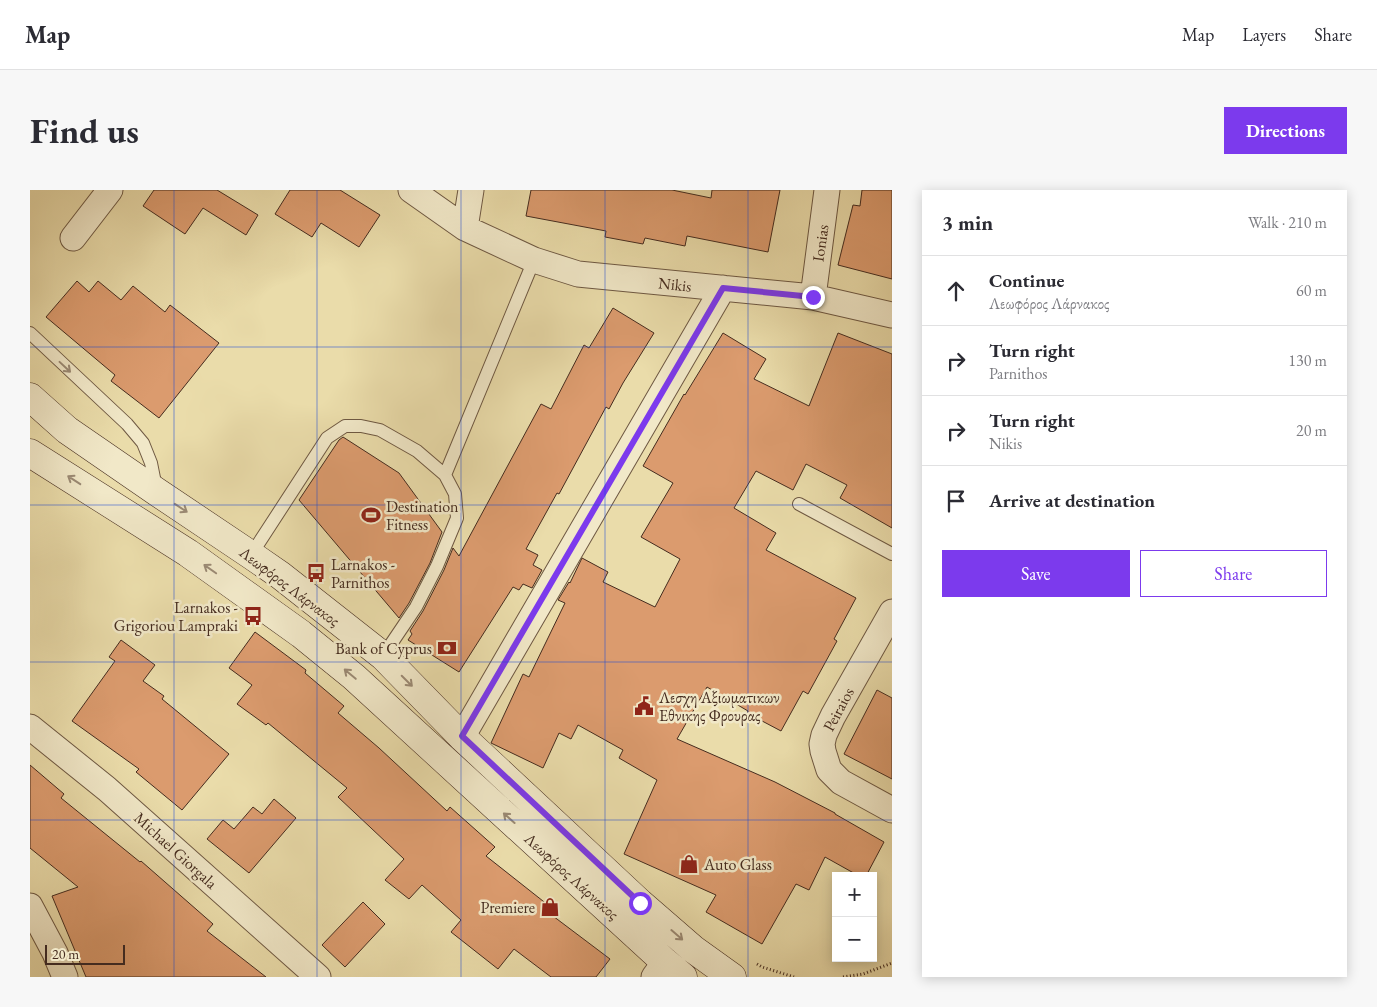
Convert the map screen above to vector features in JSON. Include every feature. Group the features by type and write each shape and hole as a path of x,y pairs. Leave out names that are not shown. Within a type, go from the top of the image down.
{"main road":[{"name":"Λεωφόρος Λάρνακος","path":"30,397 67,430 280,575 383,656 462,736 640,903 693,950 732,977"},
{"name":"Λεωφόρος Λάρνακος","path":"30,452 188,554 309,640 354,677 667,972"}],"street":[{"path":"73,238 110,190"},
{"name":"Nikis","path":"411,190 466,228 534,260 578,274 813,297 892,315"},
{"path":"466,228 471,190"},
{"name":"Ionias","path":"813,297 827,190"},
{"path":"462,736 723,288"},
{"name":"Peiraios","path":"892,612 833,716 822,744 828,770 841,782 892,810"},
{"name":"Michael Giorgala","path":"30,727 107,789 318,977"},
{"path":"30,906 55,953 65,977"}],"lane":[{"path":"445,475 534,260"},
{"path":"30,333 127,424 143,443 151,463 157,492"},
{"path":"251,555 316,453 327,438 345,426 361,426 380,430 417,451 445,475 455,494 456,518 437,566 416,607 383,656"},
{"path":"799,504 892,554"}],"path":[{"path":"843,977 863,974 892,964"}],"building":[{"path":"154,190 217,190 258,215 246,235 203,208 185,234 143,206"},
{"path":"290,190 340,190 380,215 359,247 321,223 312,237 275,214"},
{"path":"531,190 672,190 711,198 712,190 780,190 768,252 687,236 685,246 645,238 643,244 605,237 606,231 526,216"},
{"path":"862,190 892,190 892,279 838,265 853,205 860,206"},
{"path":"77,281 89,292 98,281 121,300 133,286 165,312 170,305 219,343 159,418 111,381 115,375 46,317"},
{"path":"613,308 654,333 609,409 606,407 559,494 557,493 526,549 538,555 533,565 542,570 532,588 523,584 519,590 513,587 459,672 408,640 412,634 410,631 423,611 453,548 459,556 541,404 551,409 584,345 589,348"},
{"path":"723,333 766,359 754,379 809,406 838,333 892,354 892,528 840,498 847,485 806,464 793,490 756,471 734,508 776,533 766,550 856,598 834,639 837,641 808,694 803,691 781,731 747,713 748,711 707,687 677,739 775,782 835,813 884,842 868,872 852,872 825,857 809,890 796,884 762,944 706,912 716,895 624,854 657,780 619,758 623,750 578,725 571,739 559,733 543,768 491,743 523,674 529,677 565,603 558,600 570,583 582,558 608,572 603,582 655,607 680,559 641,537 673,483 643,466"},
{"name":"Destination Fitness","path":"343,437 399,473 442,532 430,563 399,618 299,500 339,440"},
{"path":"255,632 306,670 305,673 344,706 338,713 447,811 450,807 495,847 486,856 548,905 545,910 610,959 596,977 551,977 514,949 498,969 451,932 461,920 422,885 409,899 385,880 404,859 338,797 347,788 268,723 266,725 237,704 252,685 229,668"},
{"path":"121,640 155,665 143,681 164,696 162,699 229,754 182,810 136,772 139,769 72,721 115,661 109,657"},
{"path":"877,690 892,698 892,779 844,754"},
{"path":"30,765 64,794 61,798 141,861 213,924 207,931 266,977 86,977 52,896 78,887 30,848"},
{"path":"274,799 296,818 249,873 207,839 223,820 234,829 253,807 262,814"},
{"path":"363,902 385,924 345,967 322,945"}],"place":[{"name":"Destination Fitness","path":"371,515"},
{"name":"Larnakos - Parnithos","path":"316,573"},
{"name":"Larnakos - Grigoriou Lampraki","path":"253,616"},
{"name":"Bank of Cyprus","path":"447,648"},
{"name":"Λεσχη Αξιωματικων Εθνικης Φρουρας","path":"644,706"},
{"name":"Auto Glass","path":"689,864"},
{"name":"Premiere","path":"550,907"}],"route":[{"path":"640,903 462,736 723,288 813,297"}]}
